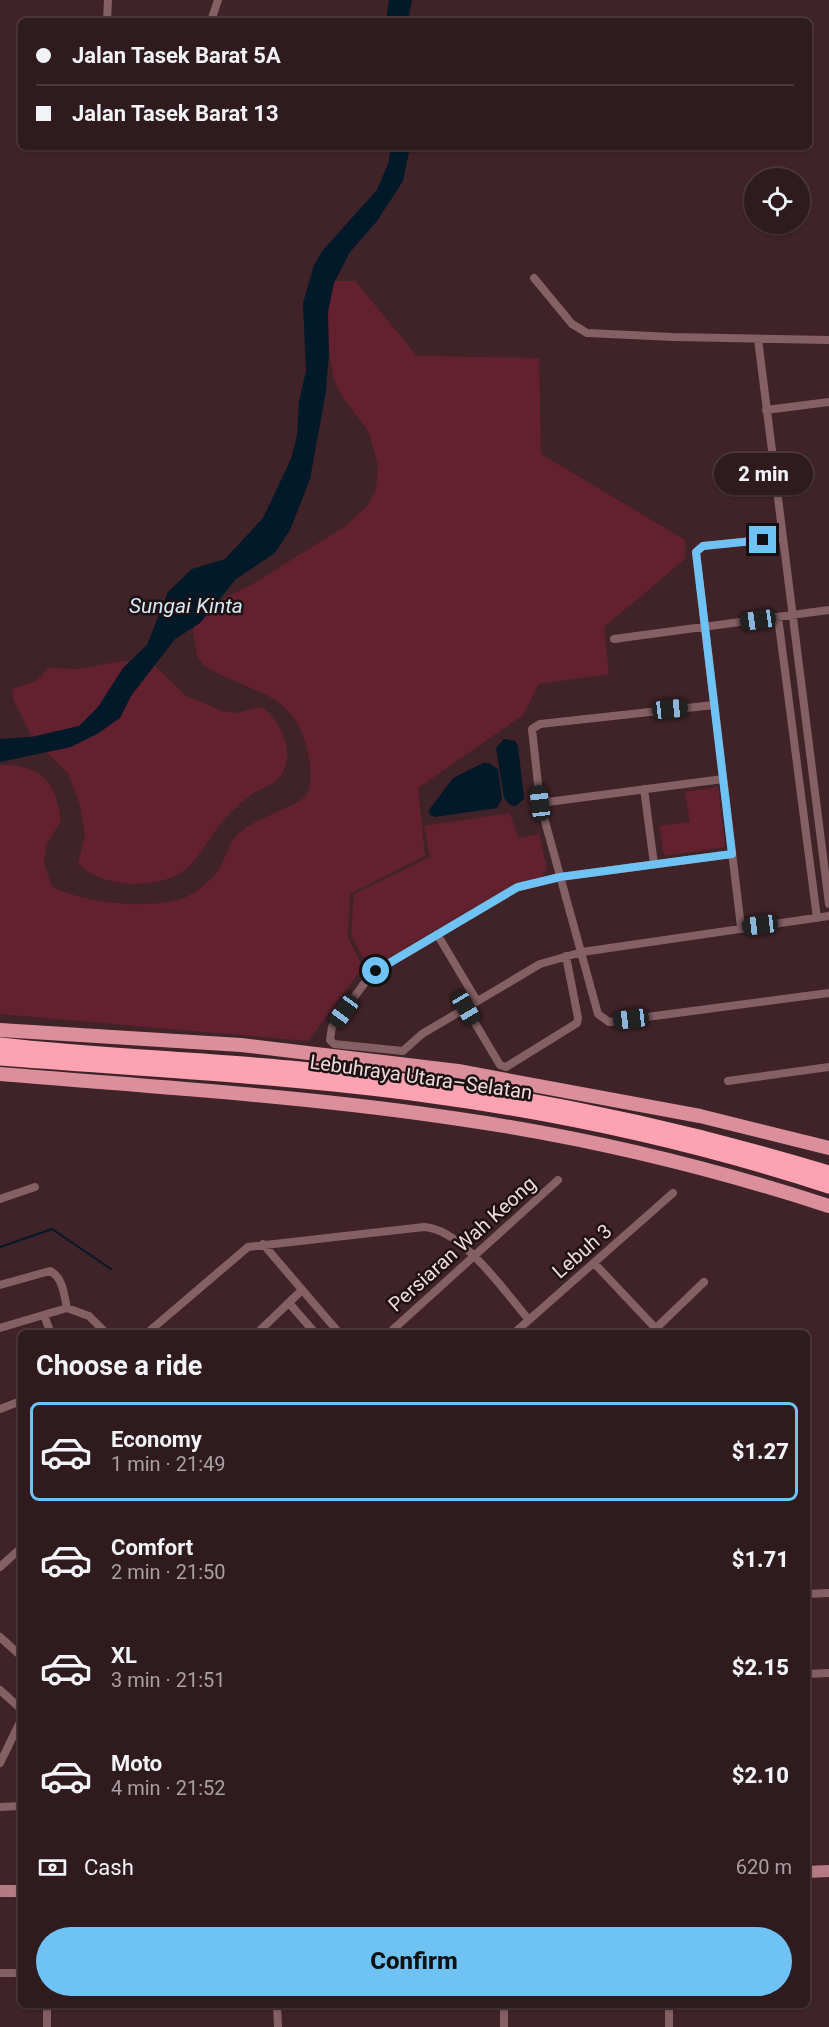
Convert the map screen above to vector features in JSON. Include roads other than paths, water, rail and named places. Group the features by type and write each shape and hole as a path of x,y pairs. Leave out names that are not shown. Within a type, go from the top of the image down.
{"highway":[{"name":"Lebuhraya Utara–Selatan","path":"0,1045 290,1068 414,1082 575,1109 710,1141 829,1173"},
{"name":"Lebuhraya Utara–Selatan","path":"0,1058 286,1080 427,1095 658,1140 784,1171 829,1186"}],"main road":[{"path":"0,1030 252,1046 458,1071 700,1116 829,1148"},
{"path":"0,1074 288,1098 462,1119 681,1163 829,1206"},
{"path":"795,1195 829,1211"}],"street":[{"path":"107,18 108,0"},
{"path":"212,18 218,0"},
{"path":"534,278 572,324 586,333 829,340"},
{"path":"758,339 829,904"},
{"path":"766,410 829,402"},
{"path":"741,927 704,627 698,550 703,546 782,538"},
{"path":"614,639 829,610"},
{"path":"778,617 818,918"},
{"path":"714,705 533,726 531,734 540,803 598,1014 609,1022 829,993"},
{"path":"540,803 723,779"},
{"path":"644,789 654,864"},
{"path":"732,854 560,877 515,888 372,974 331,1030 330,1040 334,1044 407,1049 422,1034 540,964 582,952 741,927 829,916"},
{"path":"437,934 477,1001"},
{"path":"466,1008 500,1065 506,1067 577,1023 566,956"},
{"path":"729,1081 829,1067"},
{"name":"Persiaran Wah Keong","path":"392,1330 558,1180"},
{"path":"0,1199 35,1187"},
{"name":"Lebuh 3","path":"518,1330 674,1193"},
{"path":"151,1330 244,1249 263,1244 435,1228 445,1232 473,1256 529,1320"},
{"path":"263,1244 336,1330"},
{"path":"594,1263 654,1330"},
{"path":"0,1286 42,1271 50,1271 56,1274 61,1283 68,1308"},
{"path":"658,1330 704,1282"},
{"path":"259,1330 301,1291"},
{"path":"288,1303 312,1330"},
{"path":"0,1328 68,1308 89,1316 104,1330"},
{"path":"44,1315 50,1330"},
{"path":"0,1408 18,1402"},
{"path":"0,1567 18,1551"},
{"path":"810,1594 829,1593"},
{"path":"0,1637 18,1653"},
{"path":"810,1674 829,1673"},
{"path":"0,1690 18,1706"},
{"path":"0,1763 18,1726"},
{"path":"0,1807 18,1806"},
{"path":"810,1872 829,1871"},
{"path":"0,1891 18,1891"},
{"path":"0,1973 18,1973"},
{"path":"47,2008 48,2027"},
{"path":"277,2008 278,2027"},
{"path":"504,2008 504,2027"},
{"path":"669,2008 669,2027"}],"water":[{"path":"389,0 412,0 409,18 386,18"},
{"name":"Sungai Kinta","path":"390,150 409,150 403,181 377,221 350,252 334,283 328,312 329,353 326,391 310,479 290,530 275,553 236,579 200,623 175,639 131,696 120,718 97,734 71,747 0,762 0,739 31,737 79,726 98,707 123,668 147,645 168,592 192,569 225,559 263,518 291,459 297,436 299,402 306,371 303,303 314,265 323,250 377,190 388,164"},
{"path":"504,739 515,741 518,746 524,799 516,806 510,805 504,798 496,748"},
{"path":"483,763 489,763 498,769 502,799 497,808 435,817 430,815 429,810 453,778"}],"waterway":[{"path":"0,1247 52,1229 111,1269"}]}
